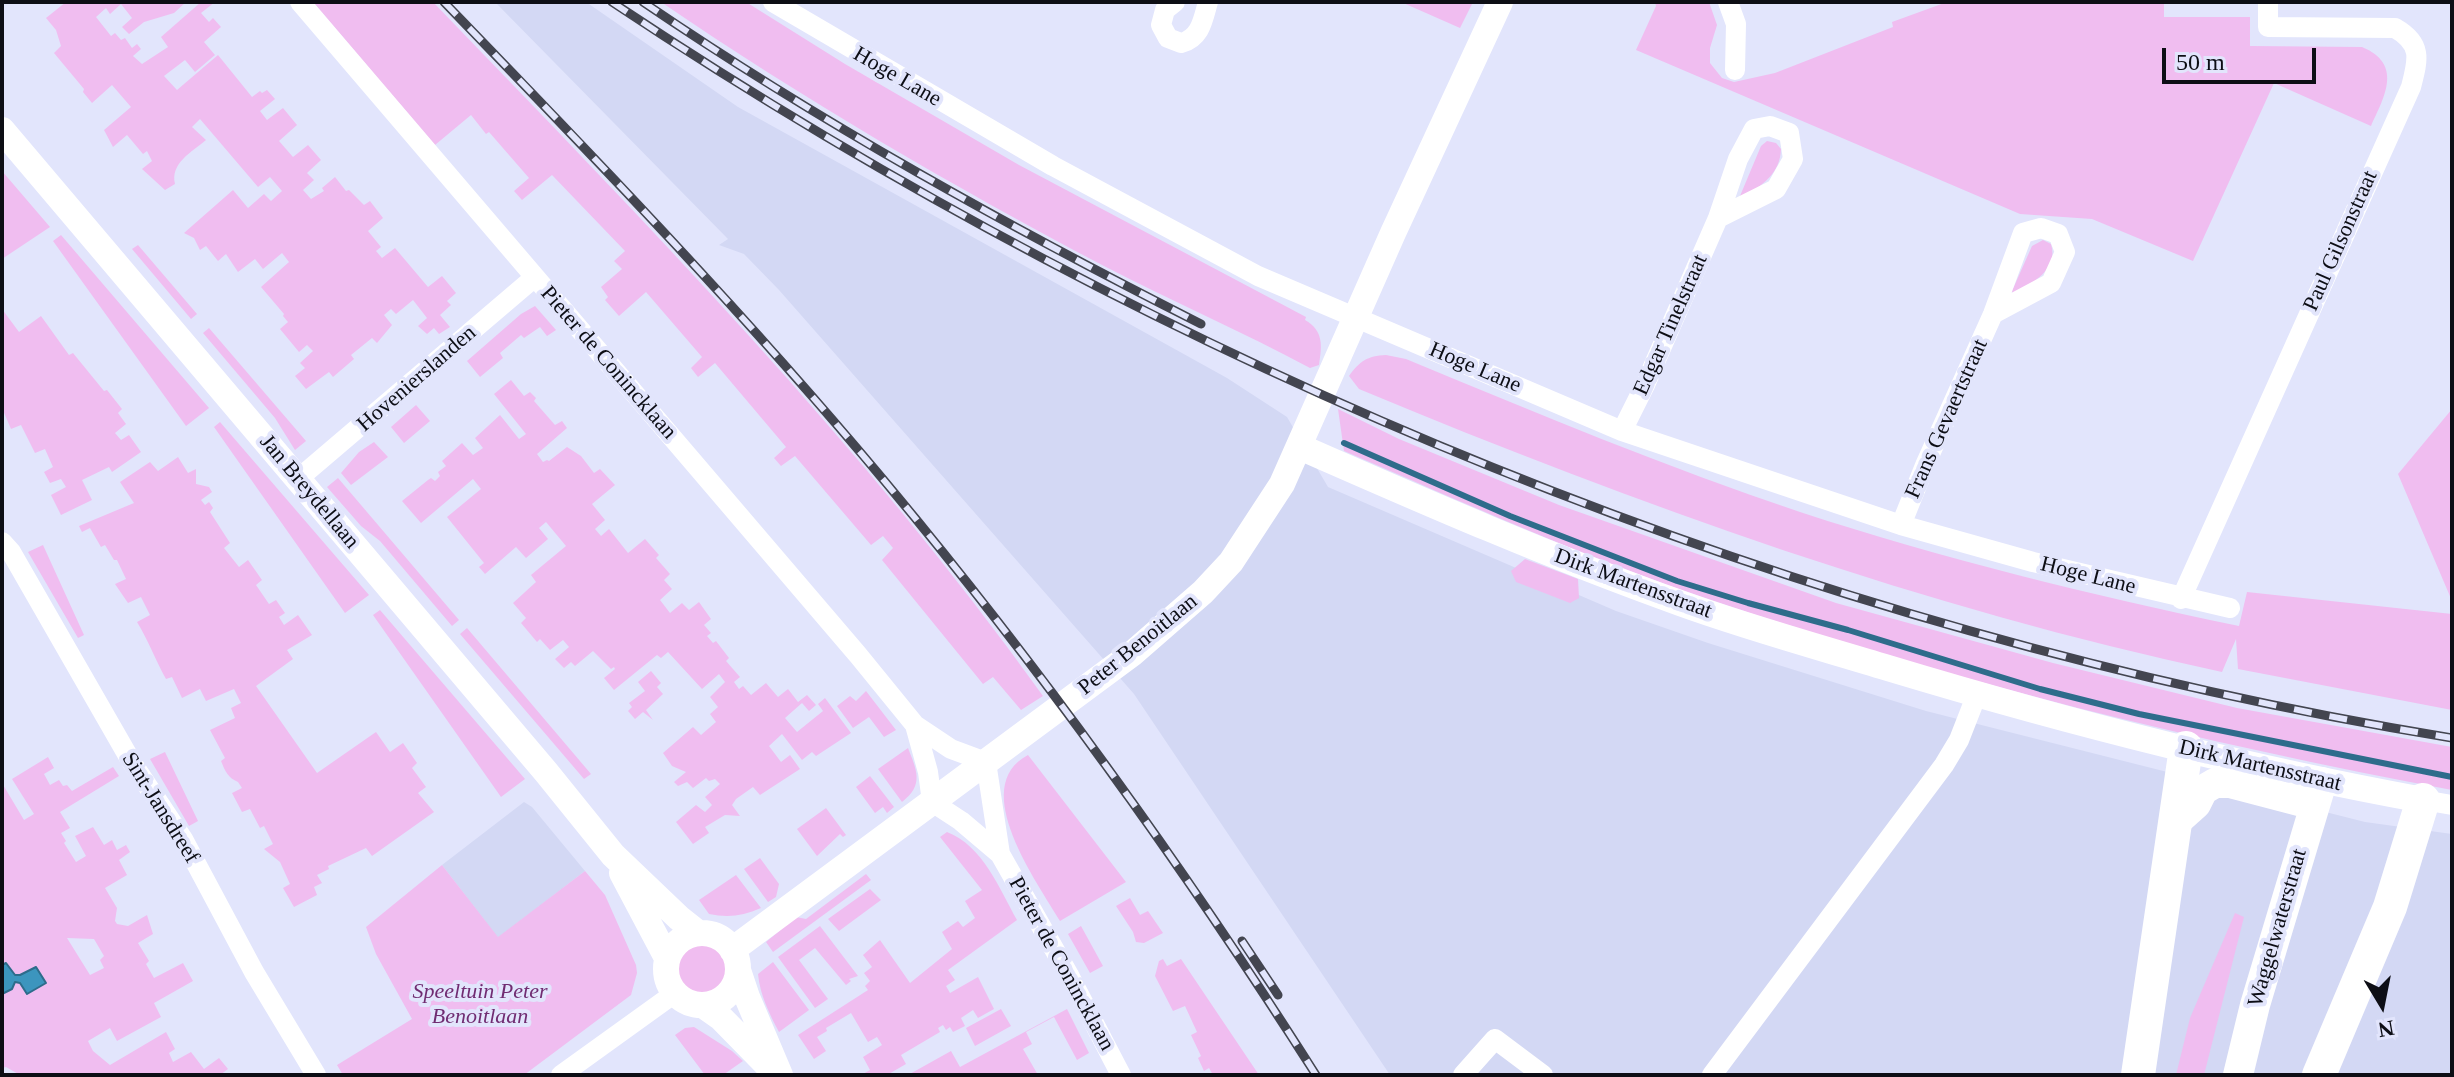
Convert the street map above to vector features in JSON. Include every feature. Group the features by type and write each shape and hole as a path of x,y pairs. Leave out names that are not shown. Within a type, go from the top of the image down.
{"highway":[{"path":"2138,1075 2186,748"},
{"path":"2319,1075 2437,803"}],"main road":[{"path":"2177,821 2196,804 2203,790 2215,783 2318,793"},
{"name":"Waggelwaterstraat","path":"2238,1075 2255,1005 2318,793"}],"street":[{"name":"Pieter de Conincklaan","path":"300,2 915,725 951,749 986,762 1000,854"},
{"name":"Hoge Lane","path":"773,2 967,117 1258,276 1622,431 1901,525 2033,562 2230,608"},
{"path":"1175,2 1165,10 1161,25 1168,38 1181,43 1194,38 1208,2"},
{"name":"Peter Benoitlaan","path":"735,960 932,802 1133,653 1203,592 1231,562 1256,528 1300,447 1500,2"},
{"path":"1728,2 1736,24 1735,70"},
{"name":"Paul Gilsonstraat","path":"2181,599 2411,87 2417,62 2416,49 2410,36 2395,28 2268,27 2268,2"},
{"name":"Edgar Tinelstraat","path":"1622,431 1718,218 1738,159 1754,129 1770,126 1789,133 1793,159 1776,189 1718,218"},
{"name":"Jan Breydellaan","path":"2,130 613,855 698,933"},
{"name":"Hovenierslanden","path":"298,479 535,277"},
{"name":"Frans Gevaertstraat","path":"1901,525 1993,314"},
{"name":"Dirk Martensstraat","path":"1300,447 1538,549 1682,604 1977,694 2186,748 2318,793 2437,803"},
{"name":"Sint-Jansdreef","path":"2,542 11,552 131,761 183,839 254,972 316,1075"},
{"path":"1712,1075 1944,765 1959,740 1977,694"},
{"name":"Pieter de Conincklaan","path":"915,725 927,767 932,802 961,821 1000,854 1121,1075"},
{"name":"Jan Breydellaan","path":"613,855 667,958"},
{"path":"698,933 718,937 735,960 779,1075 721,1018 704,1006 692,1004 675,993 666,974 667,958 678,942 698,933"},
{"path":"704,1006 728,994 736,982 735,960"},
{"path":"561,1075 675,993"},
{"path":"1463,1075 1495,1039 1543,1075"}],"shaded area":[{"path":"495,2 586,2 738,107 1227,378 1287,417 1328,487 1616,611 1926,711 2365,822 2452,834 2452,1075 1390,1075 1134,694 779,290 744,254 719,245 728,239"},
{"path":"524,802 532,807 585,871 498,938 442,865"}],"green space":[{"path":"66,2 186,2 174,13 144,22 129,34 122,27 132,18 121,4 110,14 106,8 96,17 111,36 115,33 121,40 125,38 132,48 137,44 141,49 133,56 142,64 168,47 161,37 201,2 215,2 201,13 209,22 213,18 221,27 204,42 215,55 195,72 185,60 164,76 177,90 218,55 252,97 267,90 275,99 260,111 267,120 283,108 297,125 279,141 293,157 308,145 321,160 307,173 314,180 303,190 311,199 324,191 322,188 335,177 346,191 349,190 364,205 370,201 383,218 368,231 381,247 376,251 382,258 395,248 428,287 442,276 456,293 447,301 451,305 440,315 450,327 439,334 434,328 427,334 418,326 427,318 413,300 396,314 391,309 384,315 392,325 377,343 372,338 351,355 354,359 333,377 329,372 306,389 295,376 305,368 300,363 313,351 307,345 299,352 280,329 288,322 261,287 289,262 282,253 263,269 255,259 238,272 226,254 218,261 206,246 200,250 194,238 184,233 233,190 248,208 264,194 271,201 282,191 270,177 258,187 200,119 192,127 206,140 179,164 175,184 165,190 142,169 152,161 147,151 143,154 127,135 113,147 104,130 131,107 112,85 92,103 54,53 61,46 56,30 46,18"},
{"path":"313,2 433,2 593,168 827,424 974,603 1043,696 1021,710 993,677 983,684 882,560 893,548 883,536 871,545 795,456 781,466 774,458 786,447 715,363 698,377 691,368 702,357 646,292 619,316 605,300 608,297 601,287 622,269 614,261 625,251 552,175 522,200 514,191 529,178 471,115 435,145"},
{"path":"661,2 746,2 845,64 1019,165 1306,317 1305,320 1319,334 1319,365 1310,368 1104,266 991,205 823,107"},
{"path":"1401,2 1473,2 1460,28"},
{"path":"1655,2 1709,2 1717,25 1710,48 1710,63 1722,78 1734,82 1775,73 1893,27 1892,22 1947,2 2164,2 2164,17 2250,17 2250,46 2362,47 2383,62 2387,82 2371,126 2274,83 2193,261 2092,219 2020,214 1636,50 1656,6"},
{"path":"1767,141 1776,143 1781,149 1774,172 1764,183 1744,197 1740,196 1761,146"},
{"path":"2,171 50,227 2,259"},
{"path":"61,235 209,408 186,426 53,241"},
{"path":"2043,240 2051,244 2048,268 2013,294 2032,246"},
{"path":"138,245 197,314 191,319 132,249"},
{"path":"535,306 556,330 547,336 540,327 524,338 521,335 500,353 503,358 480,377 467,361 521,314"},
{"path":"2,309 19,332 41,316 69,355 73,353 122,409 118,413 126,424 115,433 121,440 129,435 141,452 112,472 109,467 82,480 92,500 61,515 51,495 66,487 61,479 50,483 44,472 53,467 45,449 35,453 21,425 11,429 2,408"},
{"path":"209,328 306,441 295,450 275,418 203,333"},
{"path":"1386,355 1406,359 1750,495 1908,545 2073,589 2239,626 2247,592 2452,614 2452,710 2238,669 2236,639 2222,672 2001,617 1784,550 1570,474 1359,389 1349,376 1369,358"},
{"path":"511,380 524,396 530,392 536,398 534,401 555,425 562,421 567,428 537,454 543,462 549,461 567,447 581,456 594,473 600,469 615,485 592,504 605,520 595,529 601,536 609,529 628,553 645,539 670,574 664,580 672,589 660,600 670,613 682,603 689,610 699,602 711,619 704,625 711,633 707,636 713,643 716,641 729,658 726,661 740,677 734,682 739,689 743,686 751,695 766,683 778,697 788,689 798,702 807,695 816,705 809,711 802,703 785,718 797,732 823,711 818,704 825,698 851,733 816,756 812,752 802,760 782,734 769,746 781,762 790,755 800,769 760,795 753,787 732,805 740,816 725,815 705,827 709,833 693,844 676,822 696,805 705,812 712,805 705,797 720,784 715,779 709,781 706,778 693,788 687,782 678,786 674,782 686,772 672,766 663,753 693,727 701,735 716,722 710,714 718,707 710,697 725,682 719,674 702,689 668,652 661,658 657,655 614,690 604,678 614,667 611,669 593,651 575,666 571,662 564,668 555,659 569,647 563,640 550,650 540,639 537,642 521,623 526,618 513,603 536,582 531,575 566,546 546,522 539,528 548,539 526,558 516,547 485,574 479,567 484,563 447,517 481,489 473,479 421,523 402,501 431,478 435,481 440,476 438,472 446,466 442,461 462,443 473,455 483,448 475,438 500,415 519,439 526,434 494,394"},
{"path":"416,405 430,421 404,443 391,427"},
{"path":"1338,409 1399,439 1559,505 1836,603 2053,663 2237,708 2452,747 2452,790 2264,752 2077,708 1891,657 1708,599 1479,510 1344,451"},
{"path":"2452,409 2452,601 2398,474"},
{"path":"220,422 369,595 345,613 214,427"},
{"path":"374,442 388,457 351,485 341,473 359,452"},
{"path":"178,457 188,473 196,469 196,484 209,487 212,492 201,500 205,505 209,502 213,508 210,512 230,543 224,548 239,567 248,560 262,580 256,585 269,604 276,600 285,613 279,617 284,625 298,615 312,635 287,650 293,659 256,686 317,773 376,732 390,752 403,743 417,763 412,768 426,787 418,793 434,812 372,856 366,848 328,866 329,869 317,875 322,883 314,887 317,895 294,907 283,888 290,884 280,862 264,849 273,844 250,809 242,812 232,793 242,788 226,771 221,761 225,758 210,730 235,718 231,708 241,703 234,689 206,701 200,689 182,698 172,677 166,679 137,622 150,615 141,597 128,603 115,584 126,579 117,560 105,545 101,547 90,528 82,532 79,526 134,503 120,482 150,462 158,471"},
{"path":"338,478 459,620 452,626 380,541 361,526 327,487"},
{"path":"43,545 84,635 78,638 28,552"},
{"path":"1525,559 1578,579 1579,598 1570,603 1516,582 1511,571"},
{"path":"380,610 525,779 501,797 373,615"},
{"path":"467,628 591,774 584,779 460,634"},
{"path":"651,671 661,683 657,687 663,694 646,710 653,720 643,712 635,719 628,711 632,707 629,703 645,691 638,682"},
{"path":"866,691 896,730 884,737 869,717 853,728 837,706 850,696 856,701"},
{"path":"908,748 917,777 913,790 902,802 878,769"},
{"path":"165,752 198,821 189,826 150,759"},
{"path":"1028,755 1126,882 1060,921 1024,860 1006,812 1004,789 1011,770"},
{"path":"48,757 54,768 44,774 50,785 59,780 72,791 113,767 119,776 60,812 70,828 61,833 66,841 64,843 76,862 86,856 75,836 93,827 104,845 112,840 117,850 126,845 130,852 119,860 127,875 105,888 117,908 115,921 128,926 147,915 153,934 138,943 149,961 146,964 154,978 183,963 193,981 154,1003 161,1017 117,1041 110,1028 88,1041 93,1051 110,1065 166,1032 175,1049 169,1053 173,1062 191,1052 204,1069 219,1058 228,1069 220,1075 20,1075 2,1068 2,783 24,820 34,814 12,779","holes":["67,938 94,939 104,956 100,960 104,968 90,975"]},
{"path":"870,776 894,807 887,813 883,807 875,813 856,787"},
{"path":"826,808 846,835 843,837 840,834 817,856 797,829"},
{"path":"947,832 960,838 980,858 1017,920 948,970 955,980 946,986 950,993 978,977 994,1009 978,1018 973,1010 961,1018 965,1026 953,1032 943,1025 938,1028 940,1032 901,1055 906,1064 887,1075 861,1075 870,1070 863,1057 882,1045 877,1037 868,1042 851,1013 817,1037 826,1051 814,1059 798,1035 868,990 865,986 870,981 864,973 872,967 863,955 880,940 910,983 952,949 942,932 958,921 963,927 975,918 965,901 982,890 940,837"},
{"path":"760,858 779,884 776,897 768,902 744,869"},
{"name":"Speeltuin Peter Benoitlaan","path":"442,865 498,937 585,871 605,895 636,965 631,995 524,1075 343,1075 337,1065 412,1019 376,954 366,927"},
{"path":"866,874 871,880 773,952 766,942 796,917 806,919"},
{"path":"736,875 761,908 735,916 709,914 699,900"},
{"path":"870,889 881,900 839,931 828,919"},
{"path":"1130,898 1140,915 1148,911 1163,933 1144,943 1136,942 1116,906"},
{"path":"2235,913 2244,917 2204,1075 2176,1075 2190,1018"},
{"path":"820,926 858,976 849,979 851,981 846,985 815,948 799,960 828,999 815,1008 778,957"},
{"path":"1081,926 1103,966 1090,973 1068,934"},
{"path":"702,942 721,950 729,969 721,988 702,996 683,988 675,969 683,950"},
{"path":"1163,959 1167,966 1181,959 1259,1075 1213,1075 1209,1068 1204,1071 1191,1035 1197,1032 1185,1006 1173,1011 1155,976 1159,961"},
{"path":"773,962 809,1010 779,1032 768,1011 758,974"},
{"path":"1001,1009 1011,1026 975,1046 966,1028"},
{"path":"1067,1009 1089,1053 1077,1060 1054,1017 1026,1032 1032,1044 1023,1049 1038,1075 908,1075 951,1051 960,1067"},
{"path":"694,1027 743,1061 723,1075 705,1075 675,1035 685,1028"}],"water":[{"path":"6,963 15,975 36,967 46,983 27,994 20,983 15,982 12,989 2,994 2,965"}],"waterway":[{"path":"1344,443 1510,516 1677,581 1748,603 2040,689 2139,714 2452,777"}],"railway":[{"path":"444,2 725,299 834,421 945,555 1111,772 1216,922 1316,1075"},
{"path":"612,2 823,135 1040,257 1264,368 1493,468 1727,555 1965,629 2207,691 2452,738"},
{"path":"643,2 778,90 917,172 1201,324"},
{"path":"1242,941 1278,995"}]}
